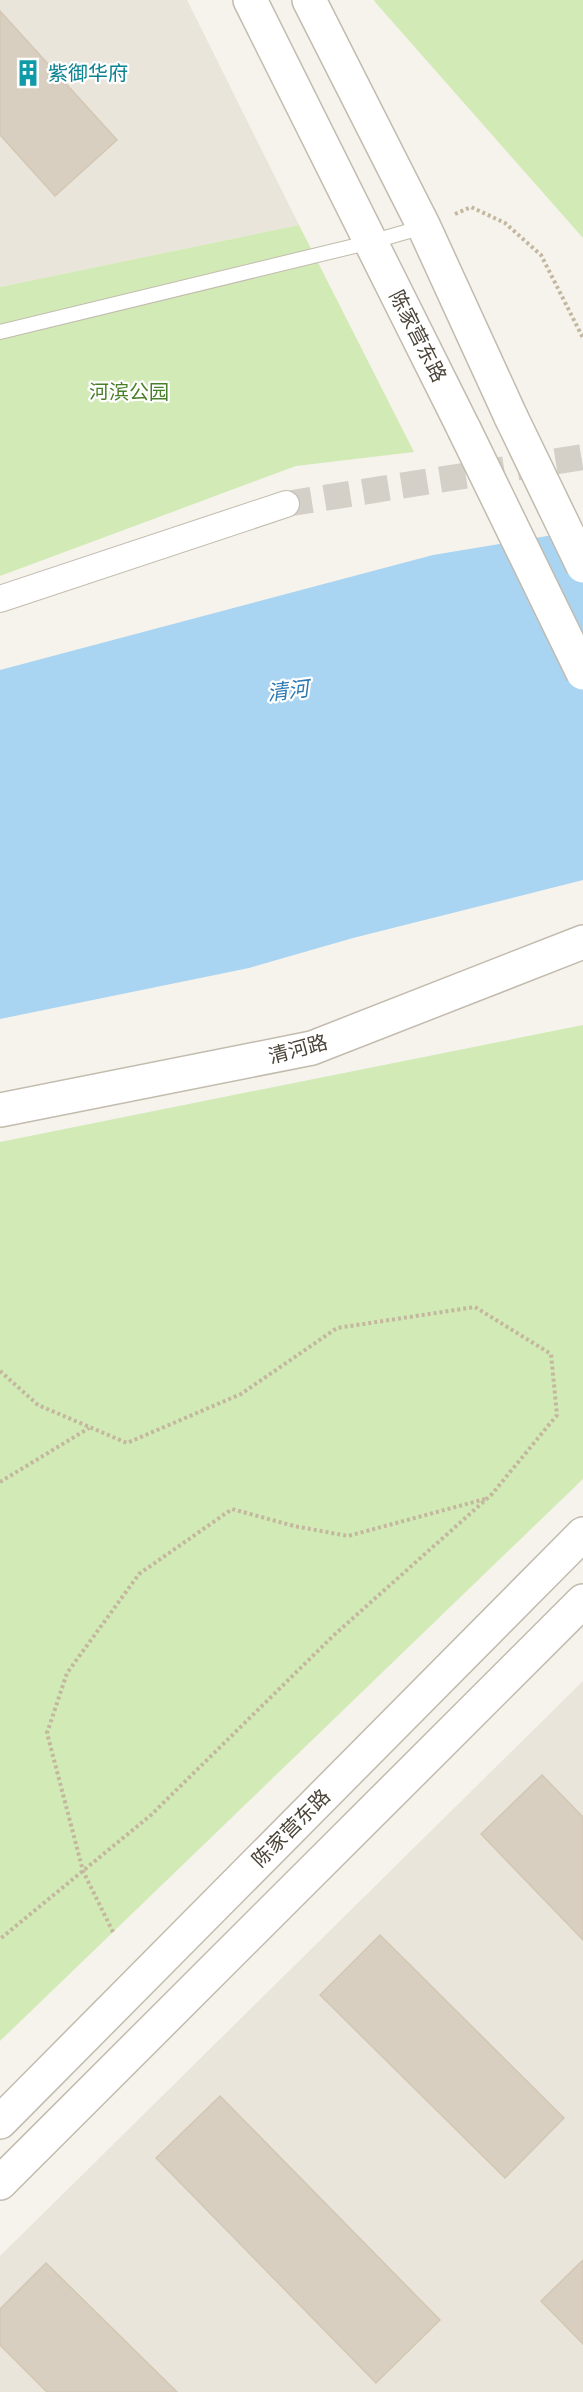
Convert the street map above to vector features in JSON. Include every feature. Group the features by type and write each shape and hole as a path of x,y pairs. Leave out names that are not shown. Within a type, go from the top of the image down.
{"street":[{"name":"陈家营东路","path":"250,0 583,673"},
{"path":"309,0 424,227 583,566"},
{"path":"0,599 286,504"},
{"name":"清河路","path":"0,1110 312,1048 583,942"},
{"name":"陈家营东路","path":"0,2122 583,1534"},
{"path":"0,2183 583,1601"}],"lane":[{"path":"0,332 371,242 424,227"}],"path":[{"path":"424,227 471,207 505,223 542,255 583,338"},
{"path":"0,1371 38,1405 127,1443 241,1394 337,1328 475,1307 551,1354 557,1415 486,1499 332,1637 151,1815 0,1940"},
{"path":"0,1482 90,1427"},
{"path":"113,1932 83,1871 47,1733 67,1673 139,1574 232,1509 294,1526 348,1536 486,1499"}],"shaded area":[{"name":"紫御华府","path":"0,0 187,0 299,225 0,287"},
{"path":"583,1681 583,2392 0,2392 0,2256"}],"green space":[{"path":"374,0 583,0 583,238 375,2"},
{"name":"河滨公园","path":"299,225 414,452 296,466 0,576 0,287"},
{"path":"583,1025 583,1479 0,2041 0,1142"}],"water":[{"name":"清河","path":"583,530 583,880 353,938 249,968 0,1019 0,670 433,555"}],"building":[{"name":"紫御华府","path":"0,11 117,140 55,196 0,135"},
{"path":"542,1775 583,1817 583,1940 481,1834"},
{"path":"380,1935 564,2118 505,2178 320,1995"},
{"path":"220,2096 440,2320 376,2383 156,2158"},
{"path":"583,2260 583,2344 541,2301"},
{"path":"46,2263 177,2392 47,2392 0,2345 0,2309"}],"tunnel":[{"path":"286,504 583,457"}],"place":[{"name":"紫御华府","path":"28,73"}]}
